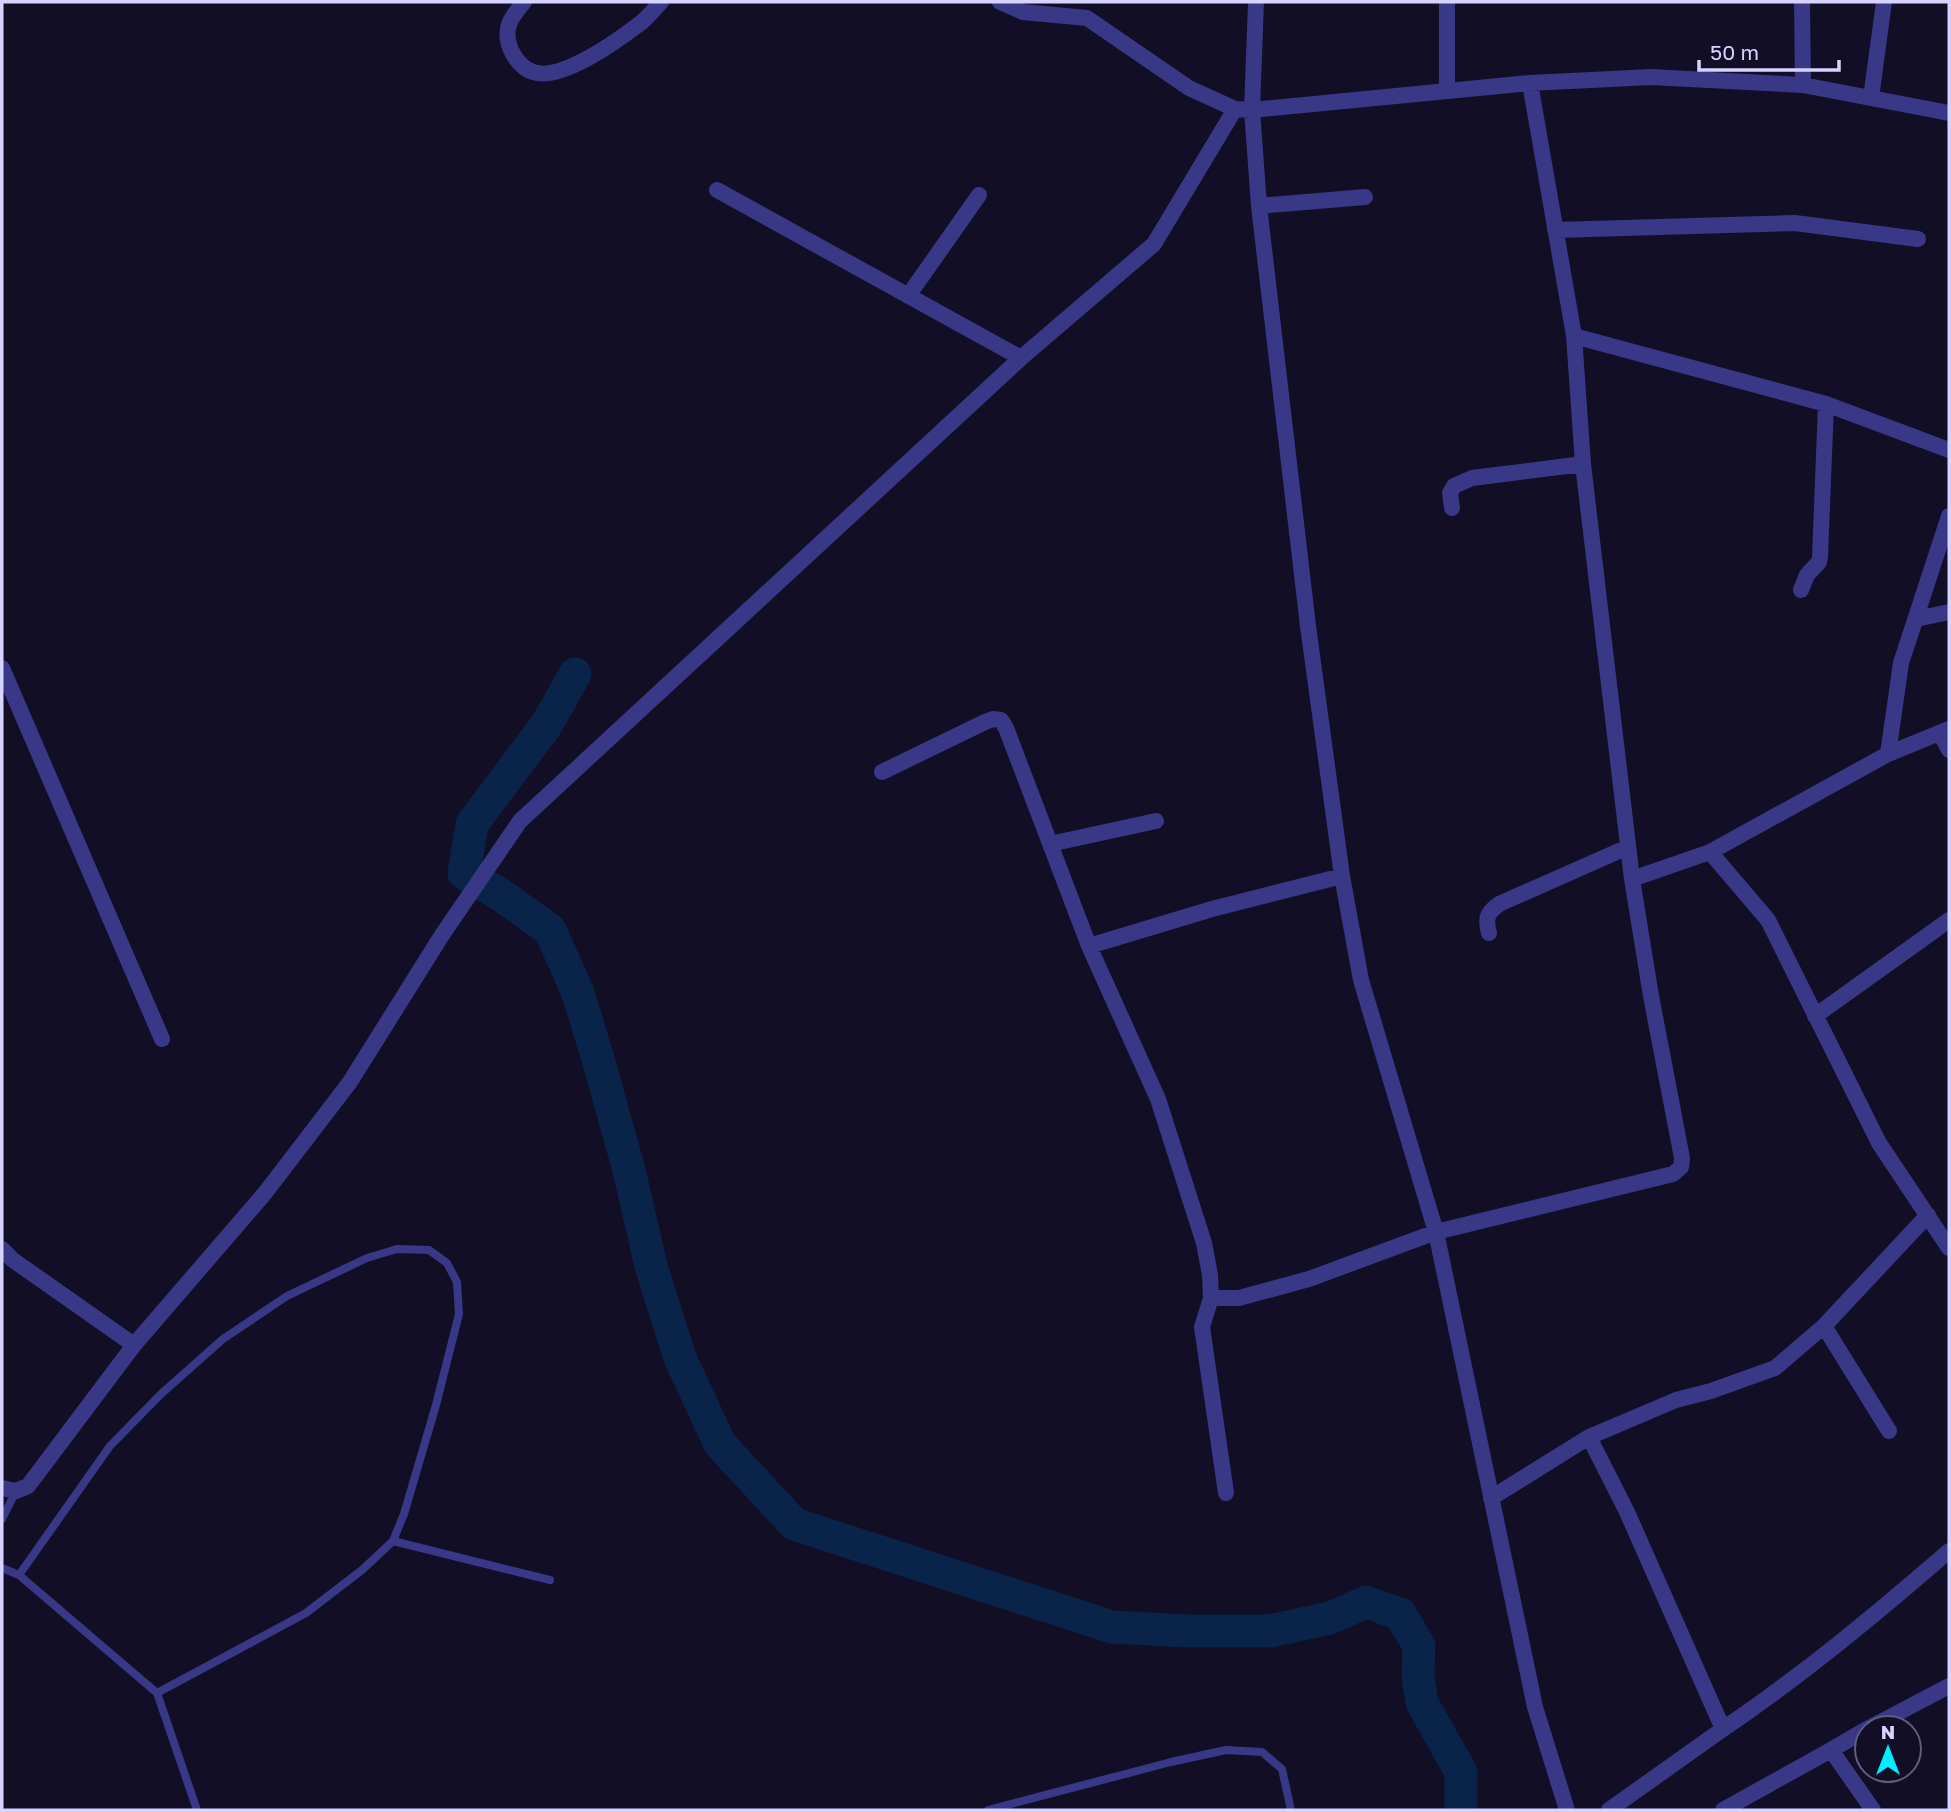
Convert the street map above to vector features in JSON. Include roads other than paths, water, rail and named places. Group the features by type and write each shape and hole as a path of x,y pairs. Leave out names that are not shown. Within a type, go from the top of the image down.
{"street":[{"path":"524,2 508,23 508,42 514,57 522,65 532,72 542,74 576,65 640,24 661,2"},
{"path":"999,2 1023,12 1087,18 1189,88 1235,109 1252,110 1530,83 1651,77 1802,85 1949,113"},
{"path":"1256,2 1252,110 1259,206 1308,626 1342,876 1361,980 1436,1232 1468,1375 1535,1707 1567,1810"},
{"path":"1447,2 1447,91"},
{"path":"1802,2 1802,85"},
{"path":"1871,98 1884,2"},
{"path":"1211,1298 1239,1298 1309,1279 1436,1232 1674,1174 1681,1167 1682,1158 1632,879 1583,464 1574,336 1530,83"},
{"path":"9,1490 28,1486 134,1345 265,1193 350,1082 442,935 520,821 1021,358 1154,244 1235,109"},
{"path":"718,190 1021,358"},
{"path":"908,296 979,195"},
{"path":"1259,206 1365,197"},
{"path":"1555,230 1794,223 1918,239"},
{"path":"1574,336 1826,404 1949,450"},
{"path":"1801,590 1807,575 1819,562 1820,557 1826,404"},
{"path":"1452,509 1450,493 1460,482 1472,478 1583,464"},
{"path":"1888,754 1901,663 1949,516"},
{"path":"1916,619 1949,612"},
{"path":"2,668 162,1039"},
{"path":"882,772 993,719 1000,720 1006,728 1089,946 1158,1099 1204,1243 1211,1298 1202,1327 1226,1493"},
{"path":"1632,879 1710,852 1888,754 1944,731 1949,750"},
{"path":"1050,844 1156,821"},
{"path":"1489,933 1487,915 1499,904 1628,847"},
{"path":"1710,852 1768,920 1879,1143 1949,1248"},
{"path":"1089,946 1212,909 1342,876"},
{"path":"1815,1016 1949,920"},
{"path":"1491,1499 1589,1437 1676,1400 1711,1391 1775,1368 1824,1326 1928,1215"},
{"path":"2,1249 13,1260 134,1345"},
{"path":"1824,1326 1889,1431"},
{"path":"1589,1437 1627,1512 1723,1729"},
{"path":"1609,1810 1766,1700 1861,1627 1949,1551"},
{"path":"1895,1714 1949,1686"},
{"path":"1723,1810 1853,1737"},
{"path":"1832,1750 1873,1810"}],"lane":[{"path":"19,1575 110,1446 161,1394 223,1339 287,1296 367,1258 397,1249 429,1250 447,1263 457,1282 459,1314 436,1405 404,1514 393,1541 362,1570 306,1613 157,1693"},
{"path":"2,1519 9,1490"},
{"path":"393,1541 550,1580"},
{"path":"2,1568 19,1575 157,1693 197,1810"},
{"path":"988,1810 1226,1750 1262,1752 1282,1769 1291,1810"}],"waterway":[{"path":"575,674 547,724 472,824 464,873 501,895 550,930 578,993 629,1170 651,1266 680,1358 720,1444 794,1524 1112,1627 1186,1631 1270,1631 1330,1618 1366,1602 1400,1614 1419,1646 1418,1678 1422,1703 1461,1772 1461,1810"}]}
